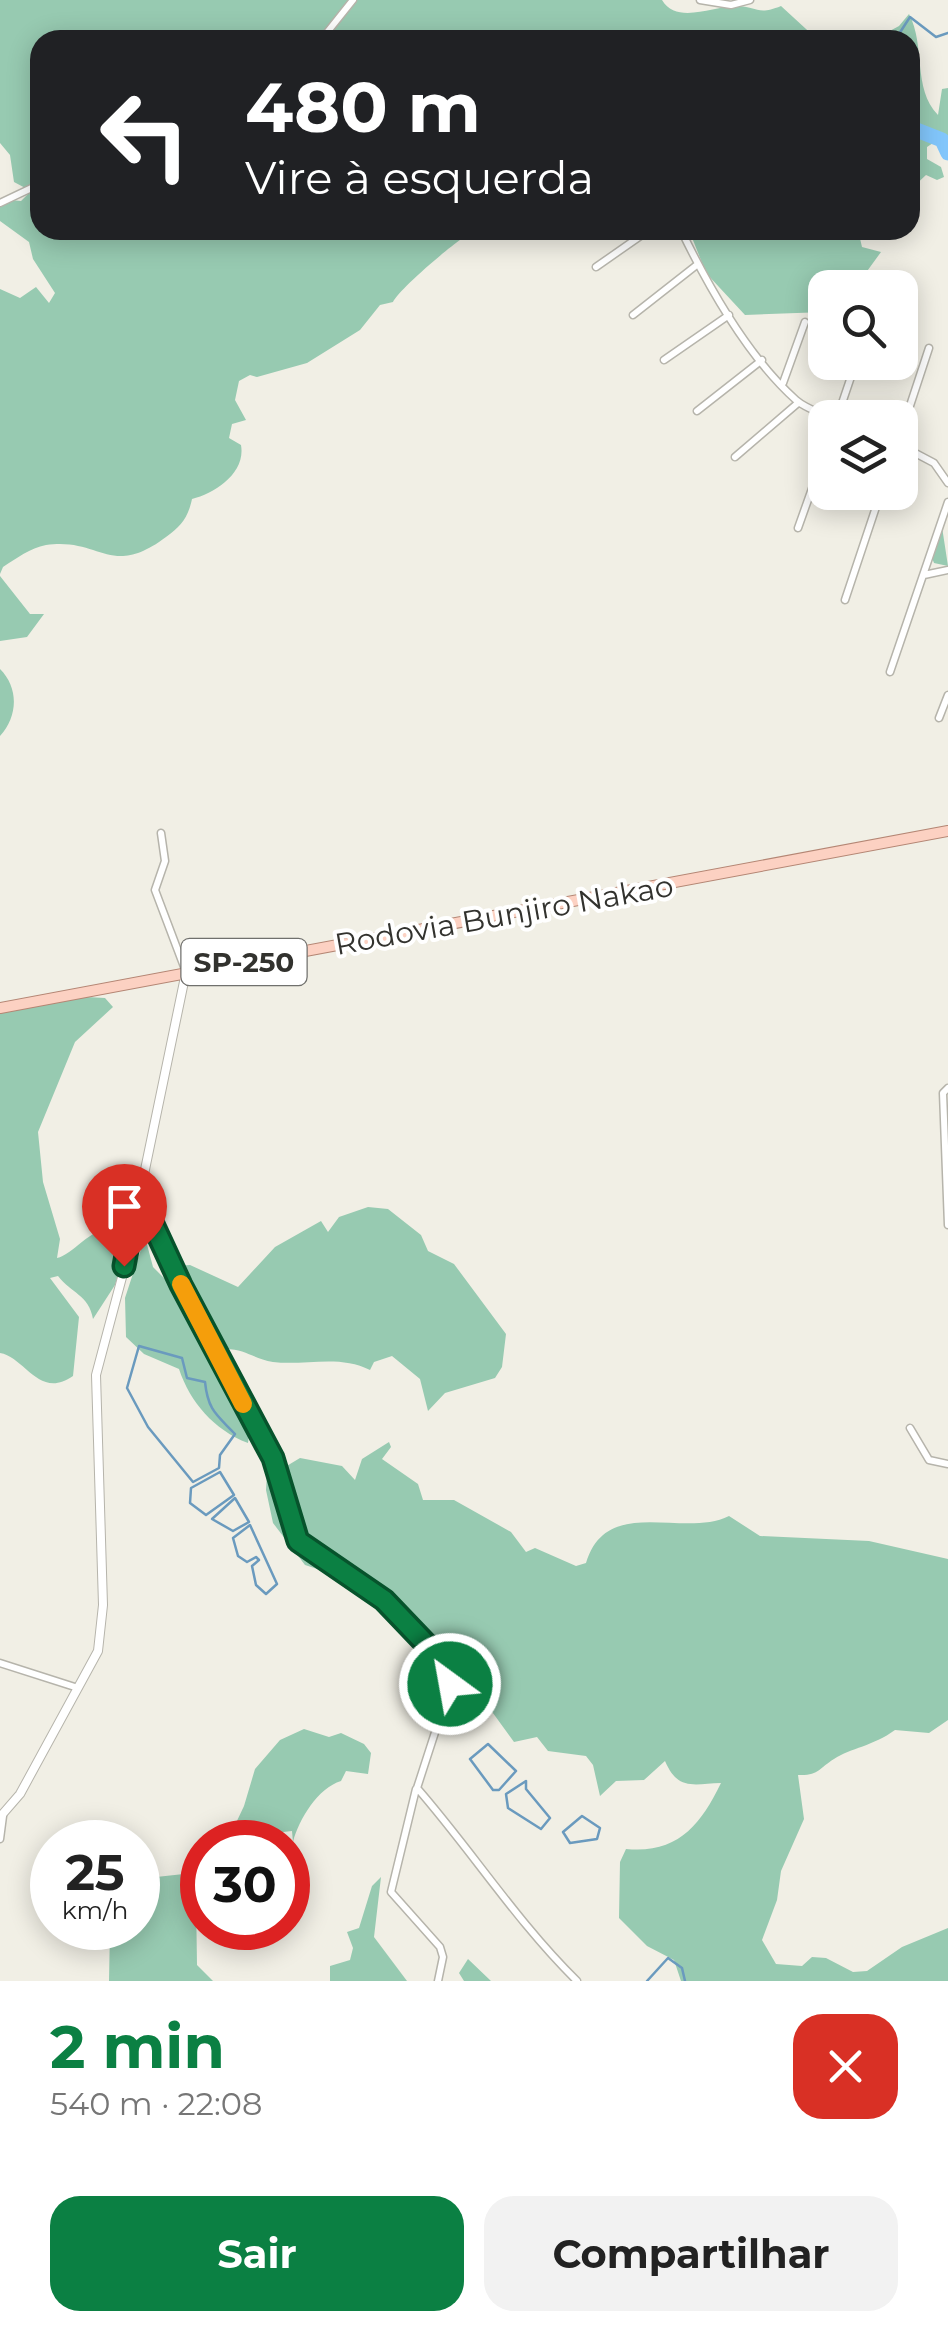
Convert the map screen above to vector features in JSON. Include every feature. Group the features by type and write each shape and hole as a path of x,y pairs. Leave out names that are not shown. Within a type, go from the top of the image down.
{"main road":[{"name":"Rodovia Bunjiro Nakao","path":"0,1008 948,830"}],"street":[{"path":"329,30 353,0"},
{"path":"700,0 731,5 750,0"},
{"path":"0,203 30,189"},
{"path":"596,267 634,240"},
{"path":"686,240 729,315 798,403 808,407"},
{"path":"633,315 698,264"},
{"path":"664,360 729,315"},
{"path":"782,384 804,322"},
{"path":"912,400 929,348"},
{"path":"697,411 762,360"},
{"path":"734,457 798,403"},
{"path":"918,455 934,463 948,483"},
{"path":"798,528 808,500"},
{"path":"890,672 948,502"},
{"path":"845,600 875,510"},
{"path":"922,576 948,570"},
{"path":"939,718 948,694"},
{"path":"0,1839 2,1816 80,1689 98,1651 103,1605 94,1387 186,972 155,890 165,861 161,833"},
{"path":"948,1088 943,1093 948,1225"},
{"path":"138,1192 181,1285 273,1458 298,1541 384,1600 452,1676 417,1788 391,1892 440,1947 443,1958 438,1981"},
{"path":"910,1428 929,1460 948,1464"},
{"path":"0,1663 80,1689"},
{"path":"417,1788 464,1842 517,1916 577,1981"}],"green space":[{"path":"0,0 662,0 686,13 736,6 762,10 781,6 807,30 30,30 30,190 14,182 10,155 0,143"},
{"path":"909,14 915,30 892,30"},
{"path":"920,64 925,92 938,115 942,89 948,88 948,154 936,141 927,147 927,159 941,167 944,177 937,180 926,175 920,181"},
{"path":"30,192 30,240 460,240 393,302 380,305 360,330 307,363 239,381 235,400 246,420 232,424 229,438 241,445 239,464 219,487 192,499 183,521 166,537 147,549 118,556 80,546 46,545 3,567 0,574 0,289 20,298 36,287 49,303 55,293 33,259 29,242 0,221 0,199 21,201"},
{"path":"693,240 860,240 862,247 881,252 868,270 808,270 808,313 745,315 706,273"},
{"path":"942,527 948,566 934,563 932,558"},
{"path":"0,576 30,614 44,614 27,637 0,641"},
{"path":"0,669 11,685 14,702 10,720 0,736"},
{"path":"87,997 105,998 113,1007 75,1042 38,1132 43,1182 60,1239 57,1258 106,1228 115,1227 123,1235 131,1232 115,1285 93,1319 84,1299 58,1276 50,1278 79,1317 73,1376 51,1383 0,1353 0,1012"},
{"path":"368,1207 388,1209 421,1235 428,1251 454,1264 506,1334 502,1367 495,1378 445,1393 428,1411 420,1379 392,1356 374,1362 370,1370 334,1361 273,1362 226,1349 231,1386 249,1435 248,1443 224,1431 205,1414 179,1369 144,1354 126,1337 125,1298 145,1237 153,1267 166,1280 176,1266 190,1265 238,1287 275,1247 321,1221 328,1232 339,1217"},
{"path":"269,1441 283,1457 285,1467 300,1458 342,1466 355,1480 362,1459 389,1442 391,1447 382,1459 418,1484 423,1500 454,1500 511,1532 526,1552 535,1548 576,1566 586,1563 596,1542 611,1530 628,1524 711,1522 729,1516 760,1536 869,1541 948,1559 948,1720 929,1733 895,1730 841,1755 815,1773 798,1775 804,1819 781,1871 777,1900 762,1940 776,1964 802,1966 812,1957 826,1958 853,1972 867,1971 902,1947 948,1928 948,1981 681,1981 674,1960 647,1946 619,1918 620,1862 626,1849 659,1847 685,1834 721,1783 687,1784 675,1777 665,1761 644,1780 616,1781 600,1796 593,1765 586,1756 548,1751 537,1737 514,1742 445,1647 407,1610 348,1579 305,1565 273,1523 266,1490"},
{"path":"304,1729 329,1737 341,1733 364,1744 371,1753 368,1774 346,1771 341,1781 317,1797 302,1820 237,1820 255,1769 280,1740"},
{"path":"180,1874 180,1950 197,1950 197,1965 213,1981 109,1981 110,1950 160,1950 160,1877"},
{"path":"381,1877 374,1937 407,1981 330,1981 330,1966 350,1960 353,1948 347,1932 359,1928 372,1886"},
{"path":"468,1959 491,1981 464,1981 459,1973"}],"waterway":[{"path":"902,30 910,17 936,37 948,33"},
{"path":"920,131 942,140 948,153"},
{"path":"139,1346 182,1358 187,1378 205,1382 211,1406 235,1434 220,1455 219,1468 193,1482 148,1427 127,1388 139,1346"},
{"path":"220,1472 234,1495 206,1515 190,1503 191,1488 220,1472"},
{"path":"235,1498 249,1522 233,1531 212,1519 235,1498"},
{"path":"250,1525 277,1584 266,1594 256,1585 252,1566 259,1560 256,1557 247,1562 238,1556 233,1538 250,1525"},
{"path":"488,1744 516,1771 499,1790 493,1790 470,1759 488,1744"},
{"path":"526,1781 526,1789 550,1818 541,1829 508,1808 506,1794 526,1781"},
{"path":"582,1816 600,1828 597,1839 570,1843 563,1832 582,1816"},
{"path":"647,1981 668,1958 682,1968 685,1981"}],"slow traffic":[{"path":"181,1284 243,1404"}],"route":[{"path":"124,1266 138,1192 220,1362 273,1458 298,1541 384,1600 448,1667 450,1684"}]}
